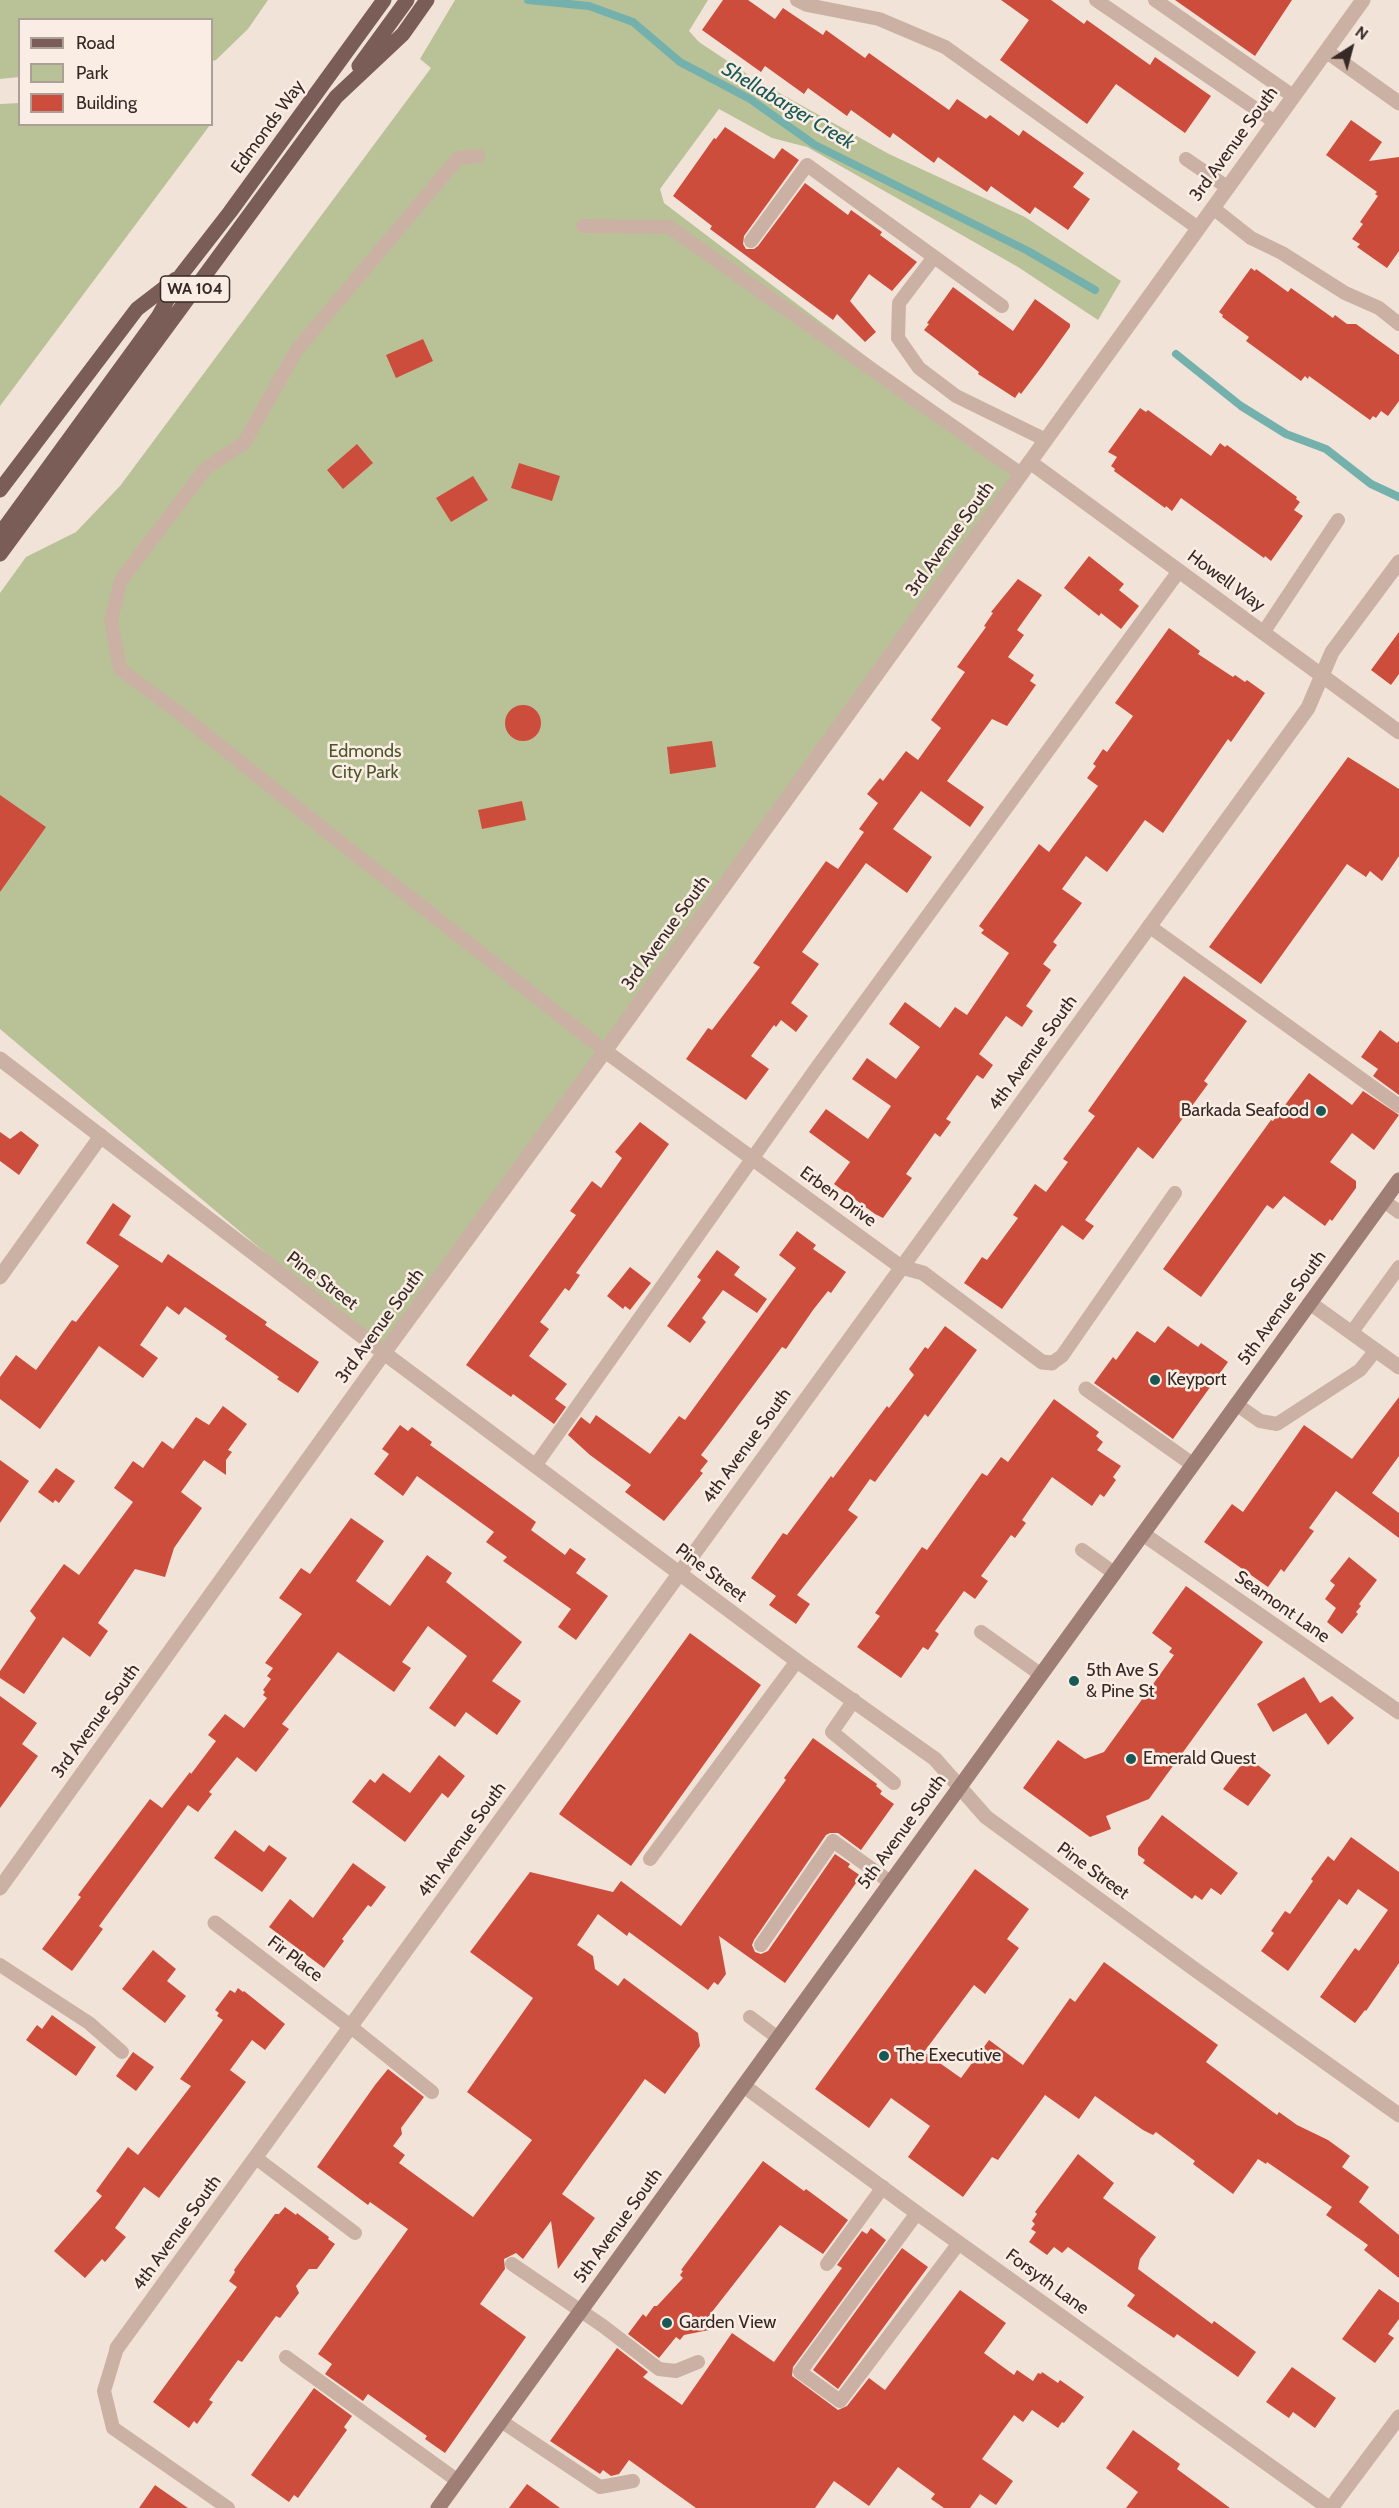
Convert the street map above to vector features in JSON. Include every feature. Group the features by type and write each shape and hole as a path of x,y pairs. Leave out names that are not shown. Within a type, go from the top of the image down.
{"main road":[{"name":"Edmonds Way","path":"0,534 158,317 181,275 230,212 384,0"},
{"name":"WA 104","path":"0,554 407,0"},
{"name":"WA 104","path":"336,97 402,34 427,0"},
{"name":"Edmonds Way","path":"0,490 137,309 181,275"},
{"name":"5th Avenue South","path":"438,2508 1399,1180"}],"street":[{"name":"3rd Avenue South","path":"0,1888 384,1353 605,1051 1363,0"},
{"path":"1326,51 1399,103"},
{"name":"Howell Way","path":"1026,468 1179,571 1399,732"},
{"name":"4th Avenue South","path":"117,2348 1308,708 1332,652 1399,562"},
{"name":"Erben Drive","path":"605,1051 901,1267 923,1274 1042,1362 1052,1363"},
{"name":"Pine Street","path":"0,1059 384,1353 679,1574 934,1759 986,1816 1188,1965 1399,2115"},
{"path":"0,1277 101,1136"},
{"path":"1310,1303 1399,1367"},
{"path":"1086,1389 1192,1464"},
{"name":"Seamont Lane","path":"1143,1534 1399,1712"},
{"name":"Fir Place","path":"215,1923 351,2027"},
{"name":"Forsyth Lane","path":"744,2086 917,2213 1330,2508"},
{"path":"1330,2508 1399,2417"}],"lane":[{"path":"797,0 807,5 879,19 945,47 1198,228"},
{"path":"1096,0 1275,122"},
{"path":"1155,0 1293,96"},
{"path":"478,156 458,158 296,351 244,443 206,468 121,580 111,621 120,669 178,712 605,1051"},
{"path":"1186,159 1227,187"},
{"path":"752,240 807,165 1002,306"},
{"path":"1213,208 1251,238 1282,253 1345,293 1378,308 1399,324"},
{"path":"583,226 669,226 1026,468"},
{"path":"934,256 899,303 898,338 919,368 956,396 1046,440"},
{"path":"1263,633 1338,520"},
{"path":"535,1466 753,1159 1179,571"},
{"path":"1149,926 1399,1106"},
{"path":"1052,1363 1062,1356 1175,1193"},
{"path":"1384,1201 1399,1212"},
{"path":"1352,1332 1399,1267"},
{"path":"1236,1404 1260,1421 1276,1424 1360,1370 1376,1350"},
{"path":"1082,1550 1114,1573"},
{"path":"981,1632 1040,1674"},
{"path":"650,1859 797,1661"},
{"path":"854,1700 832,1732 894,1783"},
{"path":"762,1945 832,1841 890,1882"},
{"path":"0,1965 89,2023 122,2052"},
{"path":"750,2017 778,2038"},
{"path":"351,2027 432,2092"},
{"path":"256,2158 355,2233"},
{"path":"827,2264 883,2187"},
{"path":"917,2213 800,2372 840,2401 959,2243"},
{"path":"512,2264 581,2311 659,2369 676,2371 698,2362"},
{"path":"117,2348 104,2391 113,2427 228,2508"},
{"path":"286,2357 458,2481"},
{"path":"501,2421 600,2487 633,2481"}],"green space":[{"path":"0,0 268,0 248,29 213,61 213,18 18,18 18,77 0,79"},
{"name":"Edmonds City Park","path":"455,0 708,0 689,31 699,42 756,80 889,154 1025,217 1121,281 1098,320 1018,267 807,147 772,138 719,109 660,189 664,203 1021,474 384,1353 0,1029 0,593 26,557 76,532 120,486 431,68 420,59"},
{"path":"18,103 18,126 209,126 0,406 0,104"}],"building":[{"path":"723,0 748,0 775,19 783,8 823,35 826,30 865,58 869,53 949,110 957,99 986,119 990,115 1019,136 1023,130 1084,173 1073,187 1090,199 1068,230 1035,207 1030,214 991,186 987,192 938,157 934,163 893,133 890,138 851,110 847,116 808,88 804,94 765,66 761,72 702,30"},
{"path":"1001,0 1051,0 1084,24 1087,20 1150,65 1155,57 1211,96 1185,133 1116,84 1087,124 1000,60 1029,20"},
{"path":"1175,0 1292,0 1255,56"},
{"path":"1351,120 1382,142 1369,161 1399,157 1399,251 1387,268 1357,247 1360,244 1352,239 1363,224 1360,222 1378,196 1375,194 1377,192 1326,155"},
{"path":"725,127 774,159 782,148 799,160 744,236 743,244 746,249 754,249 758,246 805,183 848,215 851,210 882,232 880,235 917,262 892,291 869,274 850,301 876,332 865,342 837,314 833,320 710,229 712,226 673,196 714,138 716,139"},
{"path":"1251,268 1255,271 1256,269 1288,292 1291,288 1333,318 1335,315 1347,324 1356,324 1399,355 1399,401 1388,416 1381,411 1376,418 1373,416 1370,420 1309,376 1308,379 1305,376 1301,381 1246,341 1249,337 1222,317 1223,315 1219,312"},
{"path":"953,287 1013,331 1035,299 1070,324 1043,365 1021,394 1019,392 1015,398 978,374 979,372 924,330"},
{"path":"423,339 433,361 396,378 386,355"},
{"path":"1140,408 1146,412 1148,410 1211,456 1220,443 1225,447 1227,445 1297,497 1296,499 1300,502 1294,510 1303,516 1271,561 1181,498 1172,511 1114,471 1115,469 1111,466 1117,457 1108,452"},
{"path":"357,444 373,463 343,489 327,470"},
{"path":"519,463 560,476 552,501 511,488"},
{"path":"473,476 488,500 451,522 436,498"},
{"path":"1089,556 1124,584 1119,590 1139,606 1121,629 1101,613 1099,616 1064,588"},
{"path":"1018,579 1042,595 1017,630 1024,635 1008,657 1034,675 1030,681 1036,685 1007,726 992,719 947,781 984,807 970,827 921,791 893,829 932,857 907,893 866,863 802,952 819,964 791,1003 808,1016 796,1032 781,1020 776,1027 774,1025 751,1056 769,1069 746,1100 686,1059 708,1028 712,1030 760,967 753,963 826,861 838,869 864,832 859,829 878,803 867,794 880,778 883,781 906,751 918,760 941,728 931,720 965,672 957,667 986,627 984,626 993,613 991,612"},
{"path":"1169,628 1200,651 1198,654 1233,677 1235,675 1245,682 1247,680 1265,693 1231,742 1228,739 1163,833 1145,820 1107,872 1086,856 1062,889 1082,903 1053,942 1057,945 1043,964 1051,970 1026,1006 1033,1011 1022,1027 1006,1016 979,1054 993,1065 983,1079 977,1075 946,1119 951,1122 940,1137 935,1133 906,1174 912,1178 883,1218 834,1184 850,1162 809,1132 826,1109 868,1139 891,1106 852,1079 867,1058 896,1079 920,1047 889,1024 905,1002 940,1028 955,1007 967,1015 1009,953 981,933 984,930 979,926 1039,844 1049,852 1098,786 1087,778 1096,766 1093,764 1103,749 1107,752 1133,716 1115,703"},
{"path":"1399,632 1399,674 1391,685 1371,670"},
{"path":"523,705 535,711 541,723 535,735 523,741 511,735 505,723 511,711"},
{"path":"712,741 716,767 670,774 667,747"},
{"path":"1348,757 1399,789 1399,856 1382,881 1370,871 1366,877 1347,864 1261,984 1209,947"},
{"path":"0,795 46,827 0,892"},
{"path":"522,801 526,820 482,829 478,810"},
{"path":"1184,976 1247,1021 1204,1081 1208,1084 1153,1159 1138,1147 1085,1220 1094,1226 1083,1240 1062,1225 1002,1309 964,1283 982,1257 987,1260 1018,1218 1013,1215 1035,1184 1046,1192 1068,1162 1063,1159 1095,1116 1088,1111"},
{"path":"1380,1030 1397,1043 1399,1041 1399,1095 1373,1076 1378,1069 1361,1057"},
{"path":"1309,1073 1352,1105 1363,1091 1399,1115 1374,1150 1352,1133 1330,1162 1356,1181 1356,1188 1332,1221 1330,1219 1325,1226 1284,1196 1273,1209 1267,1205 1201,1297 1163,1269 1271,1120 1273,1121"},
{"path":"640,1122 669,1144 576,1273 580,1275 569,1291 565,1288 540,1322 549,1329 529,1356 567,1384 555,1399 566,1407 554,1424 513,1394 511,1397 466,1365 576,1215 570,1211 592,1181 601,1188 622,1158 615,1152"},
{"path":"21,1131 39,1145 19,1175 0,1161 0,1132 10,1139"},
{"path":"113,1203 131,1216 119,1235 162,1263 168,1254 267,1322 265,1325 319,1362 298,1393 225,1339 227,1336 185,1307 179,1315 167,1306 140,1345 158,1358 143,1378 99,1346 40,1429 0,1399 0,1377 16,1355 36,1370 72,1320 76,1322 119,1266 86,1243"},
{"path":"797,1231 816,1245 813,1249 846,1272 831,1293 828,1291 813,1310 786,1349 782,1347 701,1455 708,1461 700,1471 703,1473 664,1521 625,1492 631,1485 590,1455 568,1435 581,1417 590,1424 596,1415 650,1454 679,1416 685,1420 796,1268 779,1255"},
{"path":"717,1250 740,1267 734,1275 767,1299 757,1313 723,1290 702,1318 706,1322 690,1343 667,1326 701,1280 697,1277"},
{"path":"630,1267 651,1283 630,1310 625,1306 623,1309 607,1296"},
{"path":"945,1326 977,1350 928,1417 925,1414 875,1482 870,1479 848,1510 858,1517 797,1595 810,1604 796,1624 769,1605 776,1596 751,1578 783,1533 787,1535 887,1406 889,1408 914,1375 909,1369 925,1347 928,1349"},
{"name":"Keyport","path":"1168,1326 1198,1347 1201,1343 1228,1362 1173,1439 1094,1383 1113,1357 1116,1360 1137,1331 1155,1343"},
{"path":"1399,1397 1399,1456 1372,1493 1399,1513 1399,1538 1336,1491 1309,1528 1314,1531 1284,1572 1281,1569 1268,1587 1204,1542 1232,1504 1243,1512 1304,1425 1352,1459"},
{"path":"1054,1399 1099,1432 1096,1436 1103,1442 1097,1450 1121,1466 1113,1477 1116,1480 1104,1497 1100,1494 1092,1506 1052,1477 1022,1520 1026,1523 1015,1538 1011,1535 981,1576 988,1581 975,1599 964,1591 935,1631 939,1634 928,1650 923,1647 901,1678 857,1647 880,1616 875,1613 922,1547 927,1550 982,1473 987,1476 1001,1457 1008,1462"},
{"path":"223,1406 247,1424 228,1450 232,1452 226,1460 226,1475 204,1460 181,1492 202,1508 174,1548 165,1577 135,1569 98,1623 108,1631 90,1657 63,1637 24,1694 0,1678 0,1671 36,1618 30,1611 64,1564 79,1575 133,1502 114,1488 133,1461 143,1468 162,1441 173,1449 196,1417 209,1425"},
{"path":"400,1425 408,1431 412,1427 432,1442 430,1445 536,1522 531,1530 565,1555 570,1548 586,1559 576,1573 608,1596 576,1640 558,1627 571,1609 503,1561 507,1557 486,1542 494,1532 417,1476 403,1496 374,1474 389,1454 382,1449"},
{"path":"0,1460 29,1481 0,1523"},
{"path":"56,1468 75,1481 59,1503 55,1500 53,1503 38,1492"},
{"path":"351,1518 384,1541 356,1581 390,1606 427,1555 452,1573 446,1582 522,1642 492,1681 521,1701 497,1735 466,1712 455,1727 429,1708 467,1656 428,1626 402,1662 411,1668 394,1692 338,1652 282,1724 289,1729 256,1772 237,1757 209,1792 212,1794 198,1812 188,1805 99,1926 103,1929 72,1971 42,1949 81,1897 78,1895 150,1799 162,1808 190,1772 191,1774 216,1741 208,1735 225,1714 244,1728 267,1698 263,1695 265,1692 263,1690 271,1679 267,1676 273,1668 265,1663 302,1614 279,1598 301,1568 310,1574"},
{"path":"1349,1557 1377,1580 1359,1604 1361,1606 1356,1612 1358,1614 1342,1634 1327,1622 1336,1608 1325,1599 1335,1585 1330,1581"},
{"path":"1186,1586 1263,1642 1149,1799 1106,1816 1111,1829 1090,1837 1023,1788 1058,1740 1085,1759 1104,1752 1174,1655 1169,1652 1172,1648 1152,1633"},
{"path":"690,1633 761,1685 631,1866 559,1814"},
{"path":"1304,1677 1320,1703 1332,1696 1354,1718 1328,1745 1306,1713 1273,1732 1257,1704"},
{"path":"0,1696 37,1723 22,1744 38,1756 0,1808"},
{"path":"813,1738 877,1784 876,1786 882,1791 880,1794 894,1804 861,1850 838,1833 826,1835 754,1940 752,1945 755,1952 761,1954 768,1951 835,1854 850,1864 848,1867 861,1876 785,1983 719,1936 726,1974 718,1985 714,1982 708,1990 629,1932 627,1936 598,1914 577,1945 593,1956 595,1969 618,1986 624,1978 698,2033 700,2046 665,2094 645,2079 562,2194 595,2218 558,2269 551,2221 523,2259 516,2253 504,2259 505,2269 480,2304 526,2337 445,2453 425,2439 427,2436 368,2394 363,2401 325,2374 332,2364 318,2354 408,2229 370,2202 368,2205 317,2167 388,2069 424,2097 401,2128 402,2134 393,2146 405,2155 399,2163 473,2217 532,2140 467,2092 533,1998 470,1952 530,1872 613,1892 621,1881 681,1926 786,1780 784,1778"},
{"path":"439,1755 465,1776 448,1798 442,1793 405,1842 352,1802 370,1779 375,1783 383,1773 410,1793"},
{"path":"1247,1757 1271,1775 1248,1806 1223,1789"},
{"path":"1162,1815 1238,1873 1221,1895 1211,1888 1202,1900 1195,1895 1192,1899 1143,1863 1145,1860 1138,1855 1138,1848"},
{"path":"235,1830 264,1852 269,1845 287,1858 262,1892 214,1858"},
{"path":"1351,1837 1399,1872 1399,1963 1355,2023 1320,1997 1355,1948 1359,1951 1388,1910 1358,1889 1347,1905 1339,1899 1288,1971 1261,1951 1274,1933 1271,1931 1285,1911 1290,1914 1328,1856 1334,1861"},
{"path":"353,1863 386,1887 371,1907 368,1905 342,1939 344,1941 324,1968 269,1927 290,1899 313,1918"},
{"path":"975,1869 1029,1909 1007,1939 1019,1948 985,1994 974,1985 924,2052 961,2078 989,2040 1023,2065 1070,1998 1075,2002 1104,1962 1218,2045 1206,2062 1277,2115 1279,2112 1297,2125 1328,2140 1350,2156 1342,2167 1369,2187 1359,2202 1399,2235 1399,2278 1364,2250 1368,2245 1326,2215 1332,2207 1267,2162 1266,2164 1258,2159 1233,2194 1193,2164 1195,2161 1156,2132 1153,2135 1143,2130 1095,2096 1079,2119 1045,2095 998,2160 992,2157 963,2197 908,2157 930,2126 891,2098 869,2128 815,2089"},
{"path":"153,1950 176,1969 167,1981 186,1996 165,2023 122,1989"},
{"path":"238,1988 285,2024 265,2050 252,2040 230,2070 246,2082 159,2198 144,2187 115,2228 126,2237 105,2262 102,2259 85,2278 54,2251 102,2196 96,2191 128,2147 138,2155 191,2086 180,2079 223,2020 217,2016 219,2013 215,2010 230,1990 235,1993"},
{"path":"52,2015 96,2047 76,2076 26,2040 37,2025 42,2029"},
{"path":"133,2052 154,2067 136,2091 116,2076"},
{"path":"1078,2154 1114,2183 1103,2198 1156,2237 1140,2259 1138,2269 1212,2324 1214,2321 1256,2352 1238,2377 1177,2334 1174,2338 1127,2306 1135,2295 1068,2247 1062,2253 1054,2247 1047,2255 1029,2242 1036,2232 1031,2229 1035,2224 1032,2221 1037,2214 1035,2212"},
{"path":"763,2161 848,2220 823,2254 780,2225 708,2317 724,2327 684,2335 680,2340 676,2337 659,2358 628,2334 643,2314 646,2317 683,2278 680,2275 683,2271 681,2270"},
{"path":"285,2207 296,2215 297,2213 335,2244 317,2269 309,2269 296,2286 299,2293 280,2318 276,2316 242,2362 238,2360 209,2400 213,2402 197,2424 194,2421 189,2428 153,2402 237,2287 229,2281 234,2270 275,2214 279,2214"},
{"path":"871,2228 886,2240 793,2367 792,2376 838,2410 847,2406 869,2378 885,2390 960,2290 1006,2323 984,2353 1014,2375 1017,2370 1033,2381 1038,2373 1042,2372 1058,2383 1060,2380 1084,2397 1058,2428 1032,2410 1023,2422 1014,2415 982,2459 1013,2481 996,2505 980,2494 970,2508 944,2508 931,2499 935,2494 898,2467 869,2506 834,2481 815,2508 696,2508 629,2460 619,2474 611,2476 603,2470 600,2474 550,2441 617,2348 648,2372 643,2377 682,2405 732,2333 774,2362 842,2268 837,2265 862,2231 867,2234"},
{"path":"902,2248 928,2267 838,2389 813,2370"},
{"path":"1379,2289 1399,2303 1399,2319 1388,2334 1394,2338 1375,2363 1342,2339"},
{"path":"1292,2367 1336,2398 1315,2428 1293,2412 1289,2418 1266,2402"},
{"path":"314,2388 352,2416 344,2427 347,2430 298,2498 294,2495 289,2502 251,2475"},
{"path":"1133,2430 1180,2464 1177,2469 1230,2508 1126,2508 1138,2492 1106,2468"},
{"path":"527,2484 560,2508 509,2508"},
{"path":"155,2485 188,2508 139,2508"}],"waterway":[{"name":"Shellabarger Creek","path":"528,0 589,6 633,22 680,62 750,99 815,145 1028,251 1095,290"},
{"name":"Shellabarger Creek","path":"1176,354 1241,406 1286,434 1326,449 1371,484 1399,497"}],"place":[{"name":"Barkada Seafood","path":"1321,1111"},
{"name":"Keyport","path":"1155,1380"},
{"name":"5th Ave S & Pine St","path":"1074,1681"},
{"name":"Emerald Quest","path":"1131,1759"},
{"name":"The Executive","path":"884,2056"},
{"name":"Garden View","path":"667,2323"}]}
